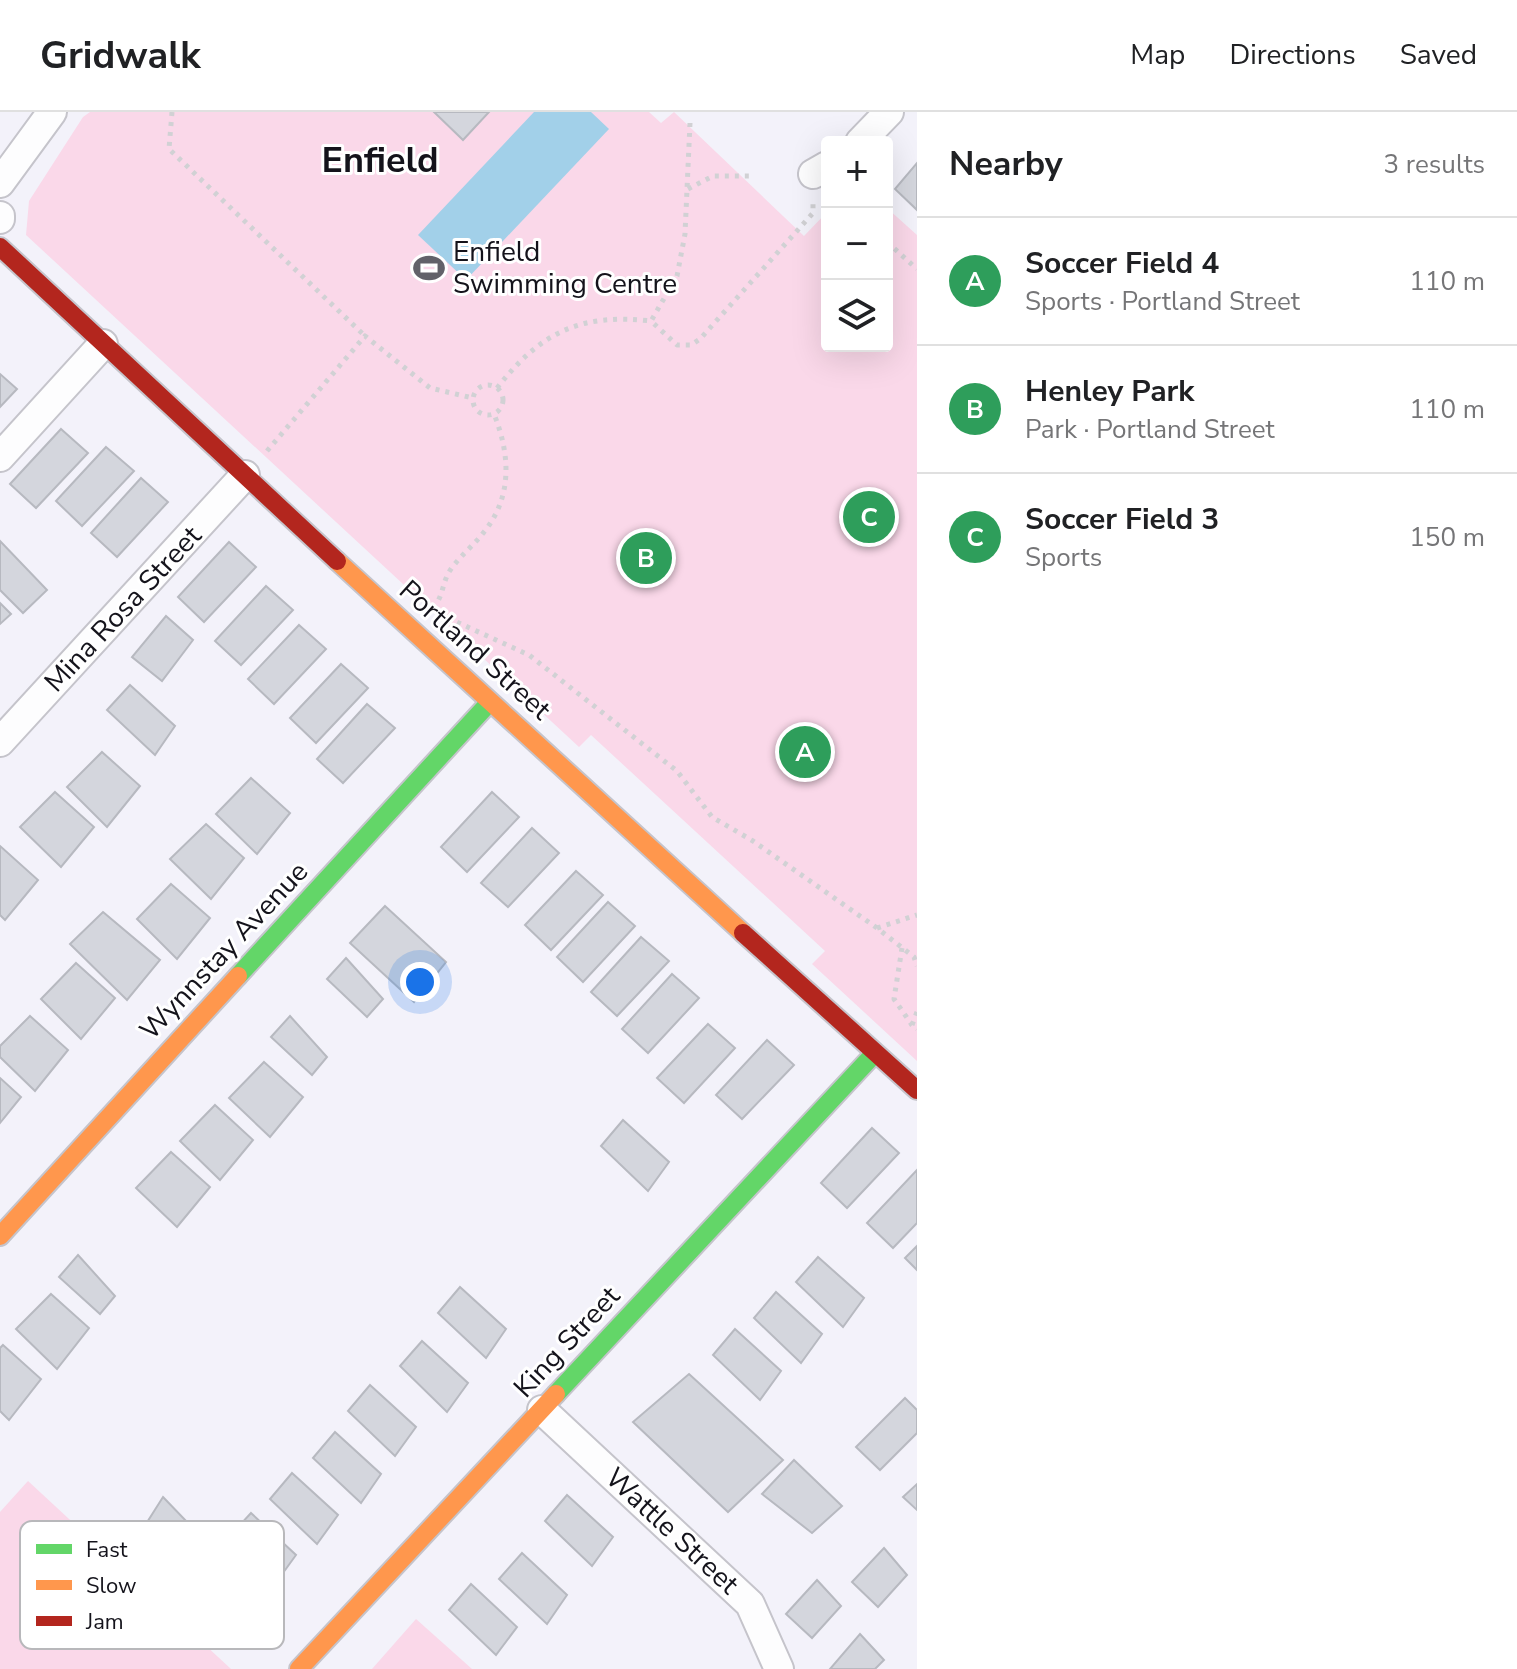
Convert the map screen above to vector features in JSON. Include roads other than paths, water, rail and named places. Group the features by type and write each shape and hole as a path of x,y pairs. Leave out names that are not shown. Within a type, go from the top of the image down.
{"street":[{"path":"0,183 52,112"},
{"path":"866,136 889,112"},
{"name":"Portland Street","path":"0,247 103,344 254,466 489,703 594,793 917,1090"},
{"path":"0,457 103,344"},
{"name":"Mina Rosa Street","path":"0,742 254,466"},
{"name":"Wynnstay Avenue","path":"0,1236 489,703"},
{"name":"King Street","path":"299,1669 875,1053"},
{"name":"Wattle Street","path":"542,1410 750,1604 779,1669"}],"water":[{"path":"534,112 591,112 609,129 466,280 418,235"}],"place":[{"name":"Enfield Swimming Centre","path":"429,268"},
{"name":"Soccer Field 3","path":"869,517"},
{"name":"Henley Park","path":"646,558"},
{"name":"Soccer Field 4","path":"805,752"}],"district":[{"name":"Enfield","path":"380,160"}]}
